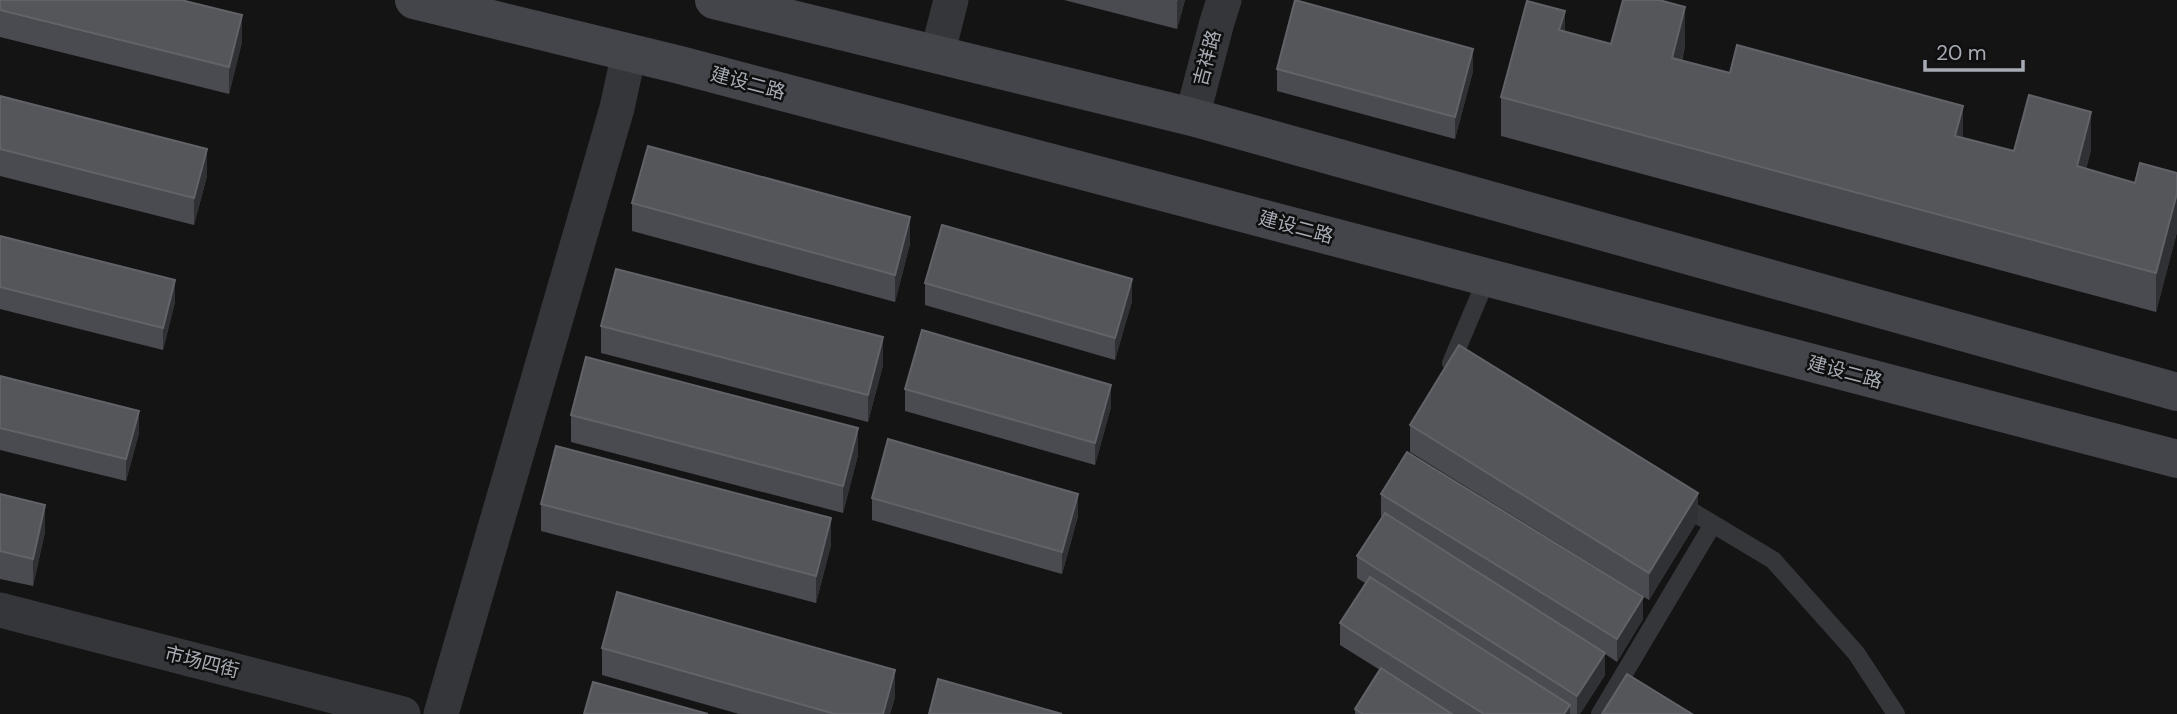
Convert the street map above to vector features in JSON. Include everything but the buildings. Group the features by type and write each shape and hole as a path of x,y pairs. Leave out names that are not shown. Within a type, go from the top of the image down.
{"main road":[{"name":"建设二路","path":"414,0 629,53 2177,459"},
{"path":"714,0 1192,117 2177,392"}],"street":[{"path":"936,55 951,0"},
{"name":"吉祥路","path":"1192,117 1224,0"},
{"path":"441,714 617,108 629,53"},
{"name":"市场四街","path":"0,610 403,714"}],"lane":[{"path":"1474,377 1451,363 1488,278"},
{"path":"1668,496 1773,560 1856,653 1896,714"},
{"path":"1600,714 1713,524"}]}
